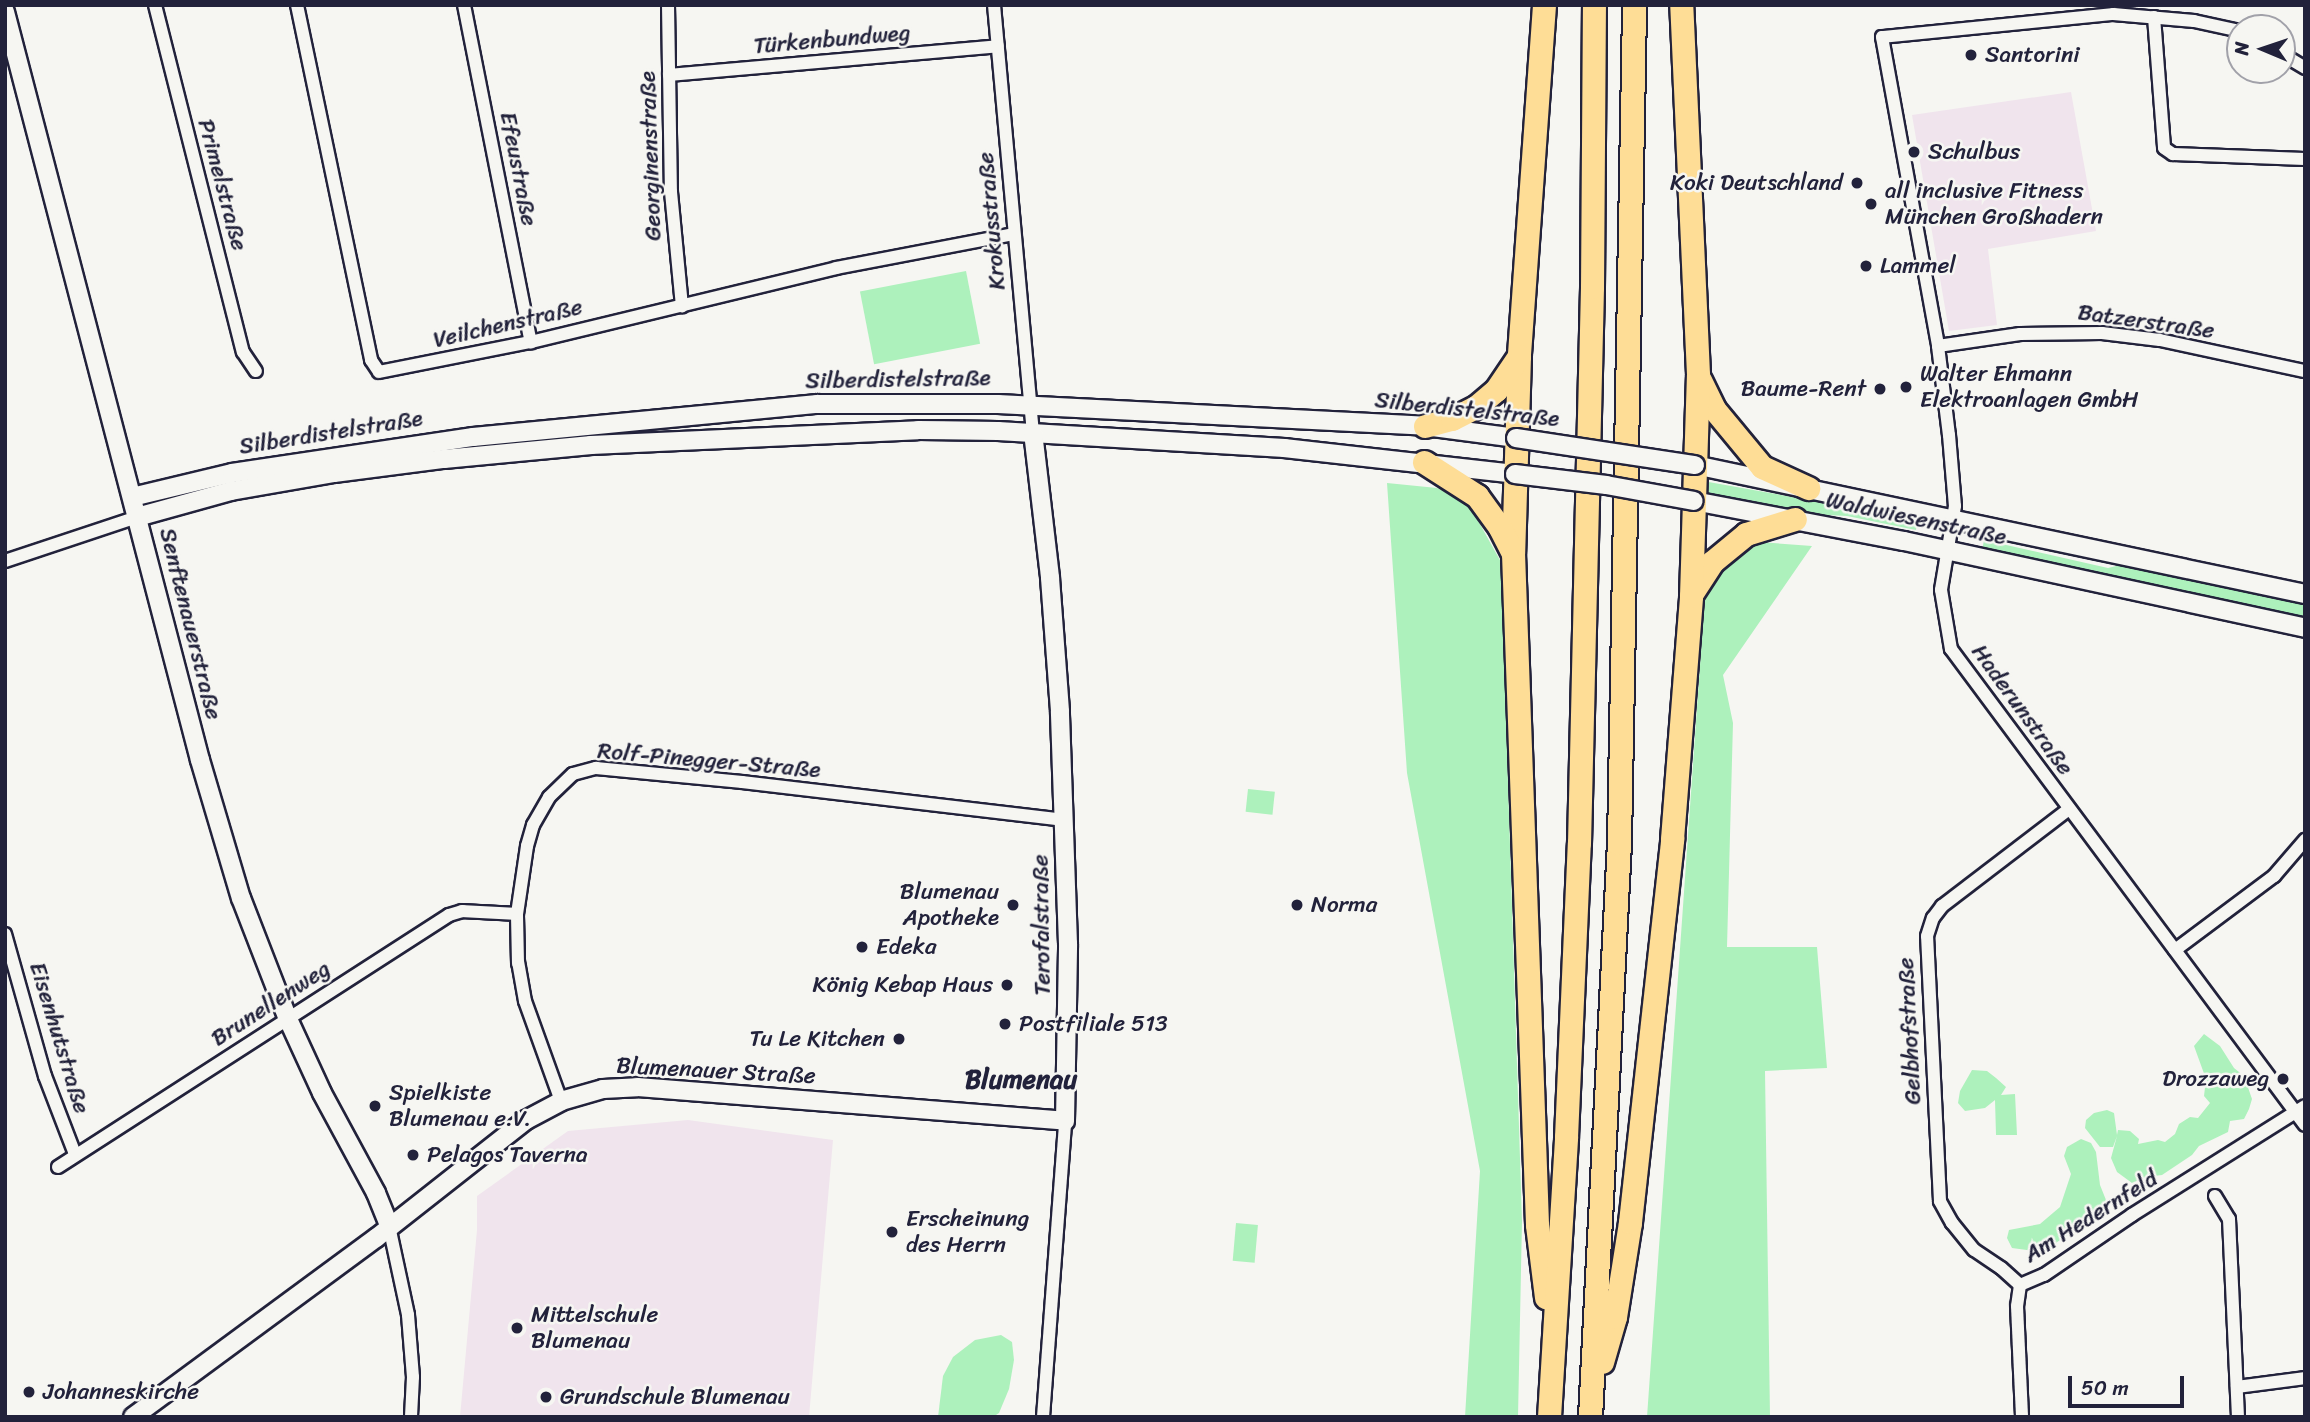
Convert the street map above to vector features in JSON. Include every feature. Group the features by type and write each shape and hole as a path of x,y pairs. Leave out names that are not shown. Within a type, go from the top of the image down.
{"highway":[{"path":"1544,5 1519,356 1513,553 1536,1225 1553,1345"},
{"path":"1549,1417 1566,1137 1579,843 1592,286 1594,5"},
{"path":"1590,1408 1619,843 1634,5"},
{"path":"1590,1408 1615,1317 1630,1222 1672,839 1690,596 1698,374 1681,5"},
{"path":"1425,426 1452,419 1477,406 1496,390 1519,356"},
{"path":"1698,374 1714,409 1762,467 1808,488"},
{"path":"1424,462 1477,496 1500,528 1513,553"},
{"path":"1690,596 1712,562 1746,534 1795,519"}],"street":[{"name":"Primelstraße","path":"155,5 243,352 256,371"},
{"name":"Veilchenstraße","path":"297,5 371,360 379,372 531,342 836,268 1014,234"},
{"name":"Efeustraße","path":"464,5 531,342"},
{"name":"Georginenstraße","path":"668,5 673,215 682,306"},
{"name":"Krokusstraße","path":"994,5 1033,433"},
{"name":"Senftenauerstraße","path":"5,12 132,498 130,519 241,898 288,1018 322,1093 376,1193 389,1226"},
{"name":"Haderunstraße","path":"2154,17 2113,14 2049,18 1882,37 1938,346 1949,435 1954,519 1941,590 1951,649 2175,950 2300,1109 2305,1125"},
{"path":"2226,28 2154,17 2164,148 2173,154 2305,159"},
{"name":"Türkenbundweg","path":"669,75 998,46"},
{"name":"Batzerstraße","path":"1938,346 2020,334 2102,333 2160,340 2305,371"},
{"name":"Silberdistelstraße","path":"132,498 232,473 473,437 617,421 817,404 948,403 1425,426 1695,465"},
{"name":"Silberdistelstraße","path":"5,561 130,519 231,491 334,473 532,450 918,430 1033,433 1284,448 1515,474"},
{"name":"Terofalstraße","path":"1033,433 1052,608 1065,820 1068,944 1060,1229 1043,1417"},
{"name":"Waldwiesenstraße","path":"1695,465 2305,594"},
{"name":"Waldwiesenstraße","path":"1515,474 1606,485 1795,519 2305,628"},
{"name":"Rolf-Pinegger-Straße","path":"561,1101 525,1001 518,963 517,914 527,846 533,825 549,797 573,775 596,768 742,782 1065,820"},
{"name":"Gelbhofstraße","path":"2020,1285 1974,1250 1952,1223 1940,1201 1927,936 1933,918 1942,906 2069,809"},
{"path":"2175,950 2274,876 2305,840"},
{"name":"Brunellenweg","path":"58,1167 449,915 462,911 517,914"},
{"name":"Eisenhutstraße","path":"5,934 45,1076 75,1154"},
{"name":"Blumenauer Straße","path":"135,1416 538,1111 561,1101 603,1089 637,1087 1065,1121"},
{"name":"Am Hedernfeld","path":"2022,1417 2017,1306 2020,1285 2044,1275 2132,1215 2300,1109"},
{"path":"2215,1196 2230,1219 2238,1417"},
{"path":"389,1226 408,1315 413,1377 411,1417"},
{"path":"2237,1387 2305,1378"}],"shaded area":[{"path":"2071,92 2096,231 1988,249 1997,325 1949,331 1912,115"},
{"path":"688,1120 833,1140 809,1417 460,1417 477,1230 477,1196 568,1131"}],"green space":[{"path":"966,271 980,344 874,364 860,292"},
{"path":"1703,481 1826,503 1917,524 1916,530 1847,516 1807,514 1702,496"},
{"path":"1387,483 1437,488 1457,496 1471,508 1501,562 1522,1221 1518,1417 1465,1417 1480,1171 1407,773"},
{"path":"1984,540 2108,568 2125,564 2305,602 2305,622 1982,551"},
{"path":"1759,542 1812,546 1723,675 1733,723 1727,947 1817,947 1827,1068 1765,1071 1770,1417 1647,1417 1706,580"},
{"path":"1248,789 1275,792 1272,815 1246,812"},
{"path":"2204,1034 2220,1046 2234,1068 2244,1076 2252,1099 2249,1109 2244,1119 2230,1121 2228,1132 2199,1146 2192,1155 2162,1175 2146,1177 2132,1183 2117,1172 2111,1158 2117,1136 2113,1147 2100,1147 2085,1128 2086,1120 2094,1113 2107,1110 2114,1113 2117,1135 2118,1130 2130,1131 2139,1139 2138,1144 2158,1140 2165,1142 2175,1134 2179,1124 2190,1117 2198,1118 2210,1103 2204,1096 2206,1079 2194,1046"},
{"path":"1972,1070 1987,1071 1996,1078 2006,1087 2001,1095 2015,1094 2017,1135 1996,1135 1995,1100 1985,1108 1965,1111 1958,1103 1960,1091"},
{"path":"2081,1139 2091,1143 2096,1152 2100,1185 2106,1200 2095,1218 2054,1244 2034,1251 2012,1248 2007,1238 2009,1230 2040,1224 2060,1207 2071,1174 2064,1156 2067,1147"},
{"path":"1236,1223 1258,1225 1255,1263 1233,1261"},
{"path":"1001,1335 1012,1342 1014,1360 1009,1389 999,1413 993,1417 938,1417 943,1376 953,1357 975,1340"}],"place":[{"name":"Santorini","path":"1971,55"},
{"name":"Schulbus","path":"1914,152"},
{"name":"Koki Deutschland","path":"1857,183"},
{"name":"all inclusive Fitness München Großhadern","path":"1871,204"},
{"name":"Lammel","path":"1866,266"},
{"name":"Walter Ehmann Elektroanlagen GmbH","path":"1906,387"},
{"name":"Baume-Rent","path":"1880,389"},
{"name":"Blumenau Apotheke","path":"1013,905"},
{"name":"Norma","path":"1297,905"},
{"name":"Edeka","path":"862,947"},
{"name":"König Kebap Haus","path":"1007,985"},
{"name":"Postfiliale 513","path":"1005,1024"},
{"name":"Tu Le Kitchen","path":"899,1039"},
{"name":"Drozzaweg","path":"2283,1079"},
{"name":"Spielkiste Blumenau e.V.","path":"375,1106"},
{"name":"Pelagos Taverna","path":"413,1155"},
{"name":"Erscheinung des Herrn","path":"892,1232"},
{"name":"Mittelschule Blumenau","path":"517,1328"},
{"name":"Johanneskirche","path":"29,1392"},
{"name":"Grundschule Blumenau","path":"546,1397"}],"district":[{"name":"Blumenau","path":"1021,1080"}]}
